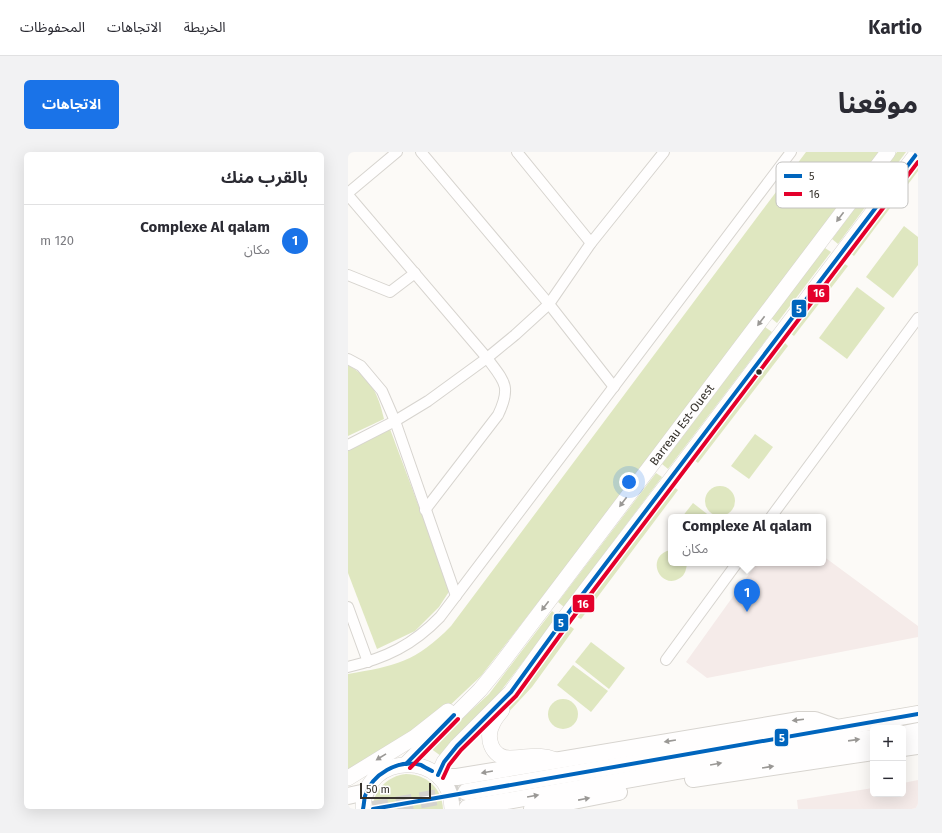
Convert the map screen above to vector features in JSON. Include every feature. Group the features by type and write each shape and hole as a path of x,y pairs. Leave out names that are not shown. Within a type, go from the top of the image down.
{"highway":[{"path":"462,803 836,727 918,714"},
{"path":"439,776 457,777 807,719 822,721 836,727"},
{"path":"906,734 918,732"},
{"path":"462,803 870,738"},
{"path":"906,748 918,746"},
{"path":"532,809 635,789 774,766 870,752"},
{"path":"348,796 366,792"}],"main road":[{"name":"Barreau Est-Ouest","path":"880,162 888,152"},
{"name":"Barreau Est-Ouest","path":"908,165 918,152"},
{"name":"Barreau Est-Ouest","path":"406,764 480,690 498,668 846,208"},
{"name":"Barreau Est-Ouest","path":"439,776 440,769 457,746 511,692 566,616 672,479 876,208"},
{"path":"511,692 506,704 493,723 491,729 490,743 494,752 498,755 509,758 538,756 557,760"},
{"path":"348,778 415,736 458,703 471,698"},
{"path":"363,809 366,792 376,777 394,766 406,764 428,768 439,776 451,796 462,803"}],"street":[{"path":"397,152 348,194 487,358 504,381 506,390 505,402 498,415 425,510"},
{"path":"421,152 548,304 614,387"},
{"path":"348,446 395,421 428,401 487,358 515,335 548,304 591,243 664,152"},
{"path":"783,162 791,152"},
{"path":"523,154 591,243"},
{"path":"348,667 368,662 399,650 421,635 440,617 776,172"},
{"path":"348,275 390,292 415,273"},
{"path":"773,514 918,318"},
{"path":"348,359 361,366 382,391 395,421 456,596"},
{"path":"666,660 735,566"},
{"path":"348,607 368,662"}],"shaded area":[{"path":"826,558 918,626 918,637 707,678 686,662 755,566 826,566"},
{"path":"918,780 918,809 798,809 797,800 870,788 870,797 906,797 906,782"}],"green space":[{"path":"806,152 880,152 872,162 799,162"},
{"path":"897,152 906,152 899,162 890,162"},
{"path":"918,163 918,171 908,184 908,176"},
{"path":"776,192 776,208 838,208 577,552 481,676 446,709 348,773 348,674 392,665 415,655 427,648 451,626"},
{"path":"855,208 865,208 838,244 832,239"},
{"path":"884,208 890,208 854,256 850,253"},
{"path":"904,226 918,237 918,265 893,298 866,277"},
{"path":"825,248 831,252 777,323 771,318"},
{"path":"843,263 848,266 794,336 790,333"},
{"path":"857,287 885,308 847,359 819,338"},
{"path":"765,327 772,332 668,469 662,464"},
{"path":"784,342 788,346 698,463 694,460"},
{"path":"348,365 368,381 376,394 384,419 348,436"},
{"path":"390,429 450,590 439,607 415,631 377,649 348,573 348,450"},
{"path":"755,434 773,447 749,479 731,466"},
{"path":"656,473 662,477 564,607 558,602"},
{"path":"674,487 678,490 581,619 577,617"},
{"path":"714,487 726,487 731,490 734,495 734,507 728,514 712,514 706,507 706,495 709,490"},
{"path":"693,503 707,514 684,514"},
{"path":"668,551 668,566 687,566 686,570 680,578 673,581 667,580 658,572 658,559 662,554"},
{"path":"552,611 558,616 500,692 441,756 430,748 489,694"},
{"path":"570,626 574,629 532,687 504,717 502,716 525,689"},
{"path":"591,642 625,668 609,689 575,662"},
{"path":"573,665 608,691 591,712 557,685"},
{"path":"563,699 574,703 578,714 574,725 563,729 552,725 548,714 552,703"},
{"path":"406,774 420,777 432,784 440,795 443,809 372,809 375,796 383,785 387,781 399,775"}],"tunnel":[{"path":"373,809 466,792"}],"transit line":[{"name":"5","path":"908,165 918,152"},
{"name":"16","path":"908,175 918,162"},
{"name":"5","path":"438,775 444,762 457,746 511,692 566,616 876,208"},
{"name":"16","path":"443,778 449,765 461,750 516,696 571,620 883,208"},
{"name":"5","path":"373,809 918,714"},
{"name":"5","path":"406,764 454,715"},
{"name":"16","path":"410,768 458,719"},
{"name":"5","path":"363,809 368,788 373,781 387,770 395,766 412,764 421,765 432,771"}],"place":[{"name":"Complexe Al qalam","path":"747,612"}]}
